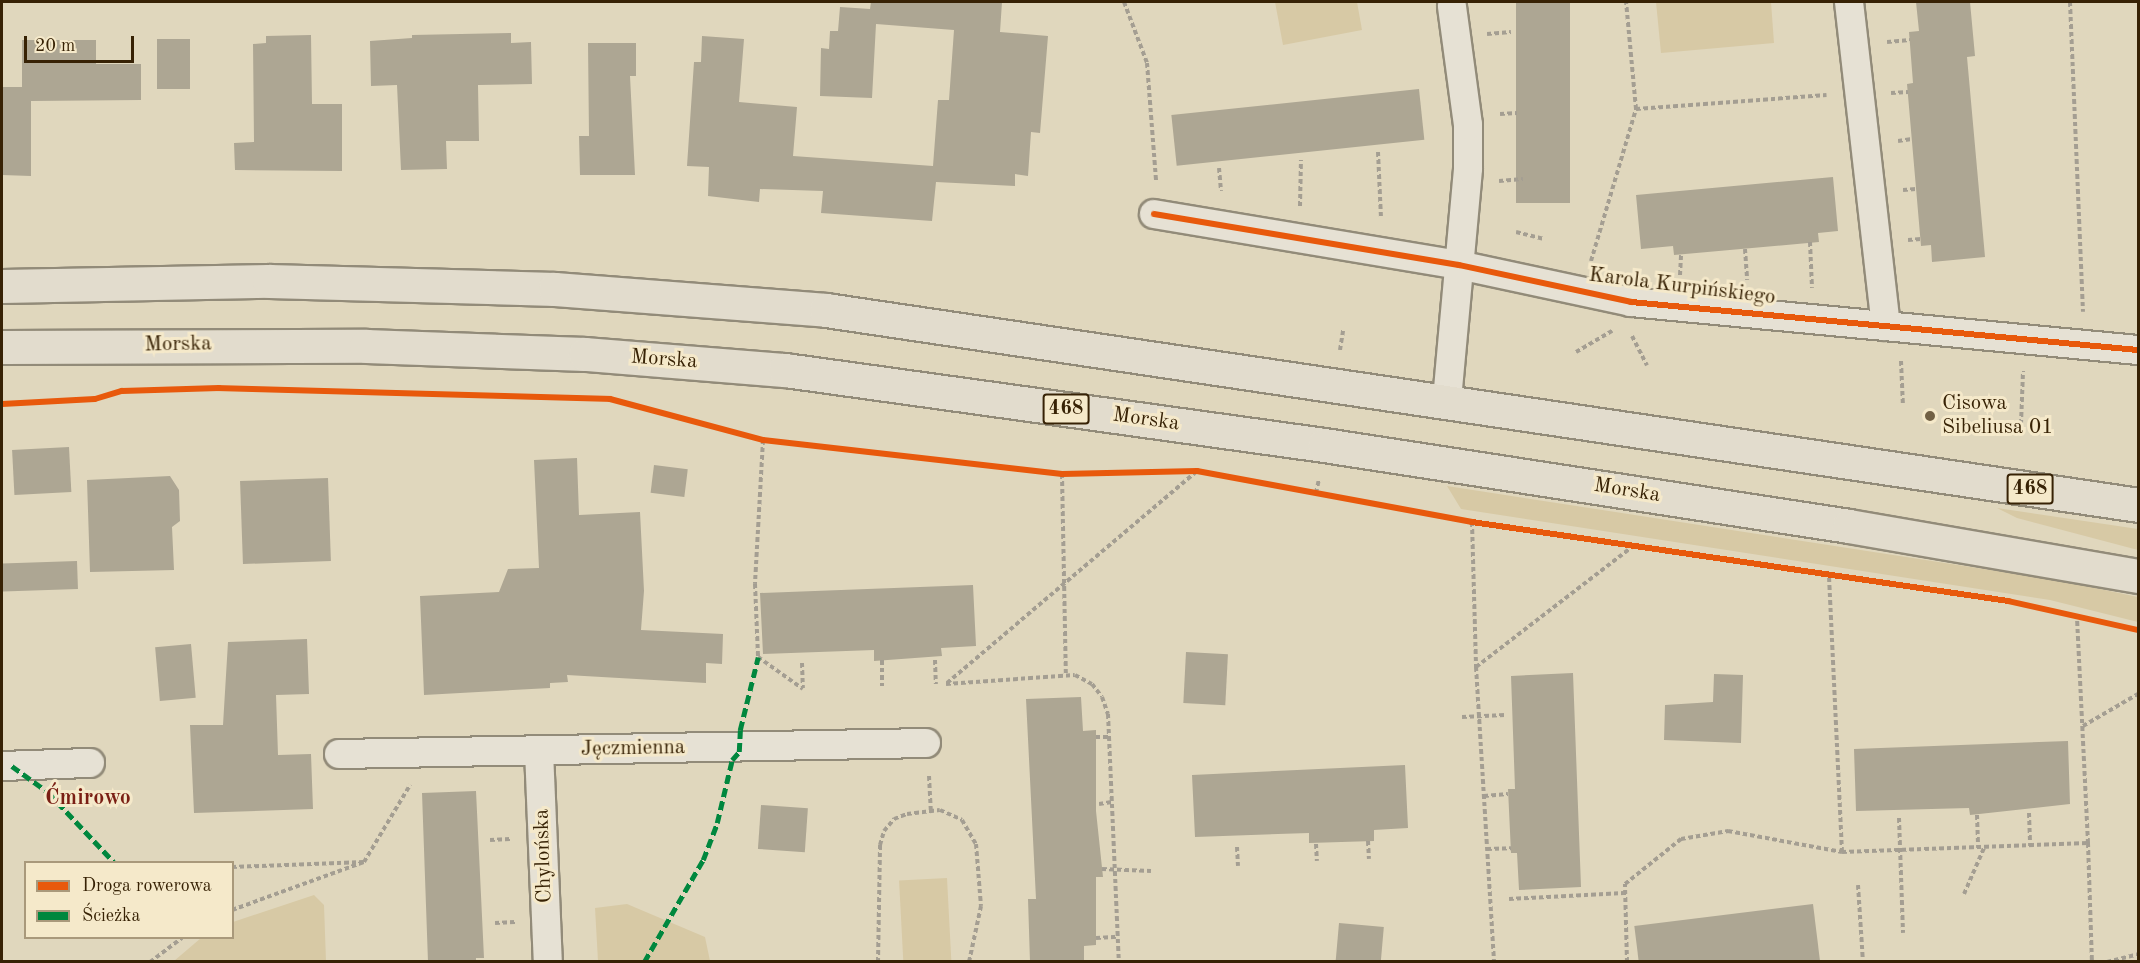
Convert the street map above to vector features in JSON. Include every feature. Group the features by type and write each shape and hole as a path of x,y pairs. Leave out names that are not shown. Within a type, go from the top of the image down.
{"main road":[{"name":"468","path":"2,286 269,281 543,288 802,308 1447,400 2139,505"},
{"name":"Morska","path":"2,347 366,346 585,354 785,370 1324,445 1849,526 2139,576"}],"street":[{"path":"1849,2 1886,326"},
{"path":"1447,400 1468,125 1452,6"},
{"name":"Karola Kurpińskiego","path":"1154,214 1459,265 1631,302 2139,350"},
{"name":"Jęczmienna","path":"339,754 926,743"},
{"name":"Chylońska","path":"539,751 548,962"},
{"path":"2,766 90,763"}],"path":[{"path":"1124,2 1148,63 1156,186 1154,214"},
{"path":"1587,273 1636,109 1626,2"},
{"path":"2070,2 2084,321"},
{"path":"1478,34 1511,32"},
{"path":"1874,43 1910,40"},
{"path":"1636,109 1860,93"},
{"path":"1378,152 1380,223"},
{"path":"1300,196 1301,160"},
{"path":"1219,168 1221,188"},
{"path":"1516,232 1544,239"},
{"path":"1529,242 1530,235"},
{"path":"1810,242 1812,284"},
{"path":"1745,249 1747,280"},
{"path":"1680,273 1681,255"},
{"path":"1576,352 1616,329"},
{"path":"1632,334 1647,365"},
{"path":"1903,398 1904,406"},
{"path":"763,440 755,584 758,657 803,689 802,663"},
{"path":"1119,962 1109,736 1102,697 1092,684 1075,675 946,684 1197,471"},
{"path":"1062,474 1066,676"},
{"path":"1472,522 1476,667 1494,962"},
{"path":"1476,667 1632,548"},
{"path":"1829,573 1842,852"},
{"path":"2077,616 2092,962"},
{"path":"882,660 882,686"},
{"path":"935,660 936,684"},
{"path":"2083,726 2139,694"},
{"path":"1462,717 1504,715"},
{"path":"1096,737 1109,736"},
{"path":"234,909 364,862 420,768 424,753"},
{"path":"930,790 931,810"},
{"path":"1484,796 1508,794"},
{"path":"1098,804 1112,802"},
{"path":"878,962 880,844 884,831 894,819 931,810 951,812 962,820 976,844 981,906 969,962"},
{"path":"2029,813 2030,846"},
{"path":"1977,815 1978,848"},
{"path":"1899,818 1903,933"},
{"path":"1627,962 1624,884 1681,840 1728,831 1842,852 2088,843"},
{"path":"490,840 515,838"},
{"path":"1368,841 1369,859"},
{"path":"1316,844 1317,861"},
{"path":"1237,847 1238,866"},
{"path":"1487,849 1511,848"},
{"path":"1964,894 1984,848"},
{"path":"234,867 364,862"},
{"path":"1102,869 1151,871"},
{"path":"1857,885 1863,962"},
{"path":"1509,899 1624,894"},
{"path":"495,924 519,922"},
{"path":"1096,938 1118,937"},
{"path":"150,962 181,939"},
{"path":"2107,962 2139,954"}],"shaded area":[{"path":"1275,2 1357,2 1362,30 1283,45"},
{"path":"1656,2 1771,2 1774,43 1661,53"},
{"path":"1447,486 2062,581 2138,597 2138,622 2050,600 1461,509"},
{"path":"1997,508 2138,529 2138,550 2017,518"},
{"path":"947,878 951,961 903,962 899,881"},
{"path":"314,895 324,905 326,961 174,961 200,939 234,939 234,922"},
{"path":"627,904 705,937 710,961 598,961 595,908"}],"building":[{"path":"871,2 1002,2 1000,32 1048,36 1040,133 1031,132 1028,176 1015,174 1015,186 936,182 932,221 821,213 823,191 760,189 759,202 708,196 709,167 687,166 694,62 701,62 702,36 744,39 739,102 797,107 793,156 933,166 938,100 949,100 954,30 876,24 872,98 820,96 821,48 829,49 830,31 838,31 840,7 870,9"},
{"path":"1516,2 1570,2 1570,203 1516,203"},
{"path":"1916,2 1970,2 1975,56 1967,57 1985,257 1932,262 1931,245 1921,246 1907,84 1913,83 1909,32 1919,31"},
{"path":"511,33 511,43 531,42 532,84 478,85 479,141 446,141 447,169 401,170 397,85 371,86 370,41 412,38 412,35"},
{"path":"311,35 312,104 342,104 342,171 235,170 234,143 254,142 253,44 266,43 266,36"},
{"path":"157,39 190,39 190,89 157,89"},
{"path":"22,40 96,40 96,64 141,64 141,100 31,101 31,176 2,175 2,87 22,87"},
{"path":"588,43 636,43 636,76 630,76 635,175 580,175 579,136 589,136"},
{"path":"1419,89 1424,140 1177,166 1171,115"},
{"path":"1833,177 1838,231 1818,233 1819,242 1674,255 1673,246 1641,249 1636,195"},
{"path":"69,447 71,492 14,495 12,450"},
{"path":"577,458 579,515 640,512 644,591 641,630 723,634 722,664 706,663 706,683 567,675 568,682 550,683 550,688 424,695 420,596 499,592 508,569 539,568 534,460"},
{"path":"654,465 688,469 684,497 651,493"},
{"path":"170,476 179,490 180,521 172,527 174,570 90,572 87,480"},
{"path":"328,478 331,561 243,564 240,481"},
{"path":"77,561 78,589 3,592 2,564"},
{"path":"973,585 976,646 941,648 942,656 874,661 874,650 763,654 760,593"},
{"path":"307,639 309,694 276,695 278,755 311,754 313,809 194,813 190,725 223,725 228,642"},
{"path":"191,644 196,698 160,701 155,647"},
{"path":"1186,652 1228,654 1225,705 1183,703"},
{"path":"1573,673 1581,887 1519,890 1517,853 1511,853 1508,789 1515,789 1511,676"},
{"path":"1714,674 1743,675 1741,743 1664,740 1665,705 1713,702"},
{"path":"1081,697 1083,731 1096,730 1096,811 1103,877 1096,877 1096,945 1084,946 1084,962 1030,962 1028,899 1036,899 1026,699"},
{"path":"2068,741 2070,804 1970,815 1969,808 1856,811 1854,749"},
{"path":"1405,765 1408,828 1374,830 1374,841 1309,843 1309,833 1195,837 1192,775"},
{"path":"476,791 484,958 476,958 476,962 428,962 422,793"},
{"path":"761,805 808,808 805,852 758,849"},
{"path":"1813,904 1820,962 1639,962 1634,926"},
{"path":"1339,923 1384,927 1381,962 1336,962"}],"marked path":[{"path":"644,962 703,860 717,823 732,760 739,752 740,730 758,657"},
{"path":"12,766 48,792 113,861"}],"cycle path":[{"path":"1154,214 1459,265 1631,302 2138,350"},
{"path":"2,404 95,399 122,391 219,388 610,399 763,440 1062,474 1197,471 1472,522 2008,601 2138,630"}],"place":[{"name":"Cisowa Sibeliusa 01","path":"1930,416"}],"district":[{"name":"Ćmirowo","path":"88,799"}]}
